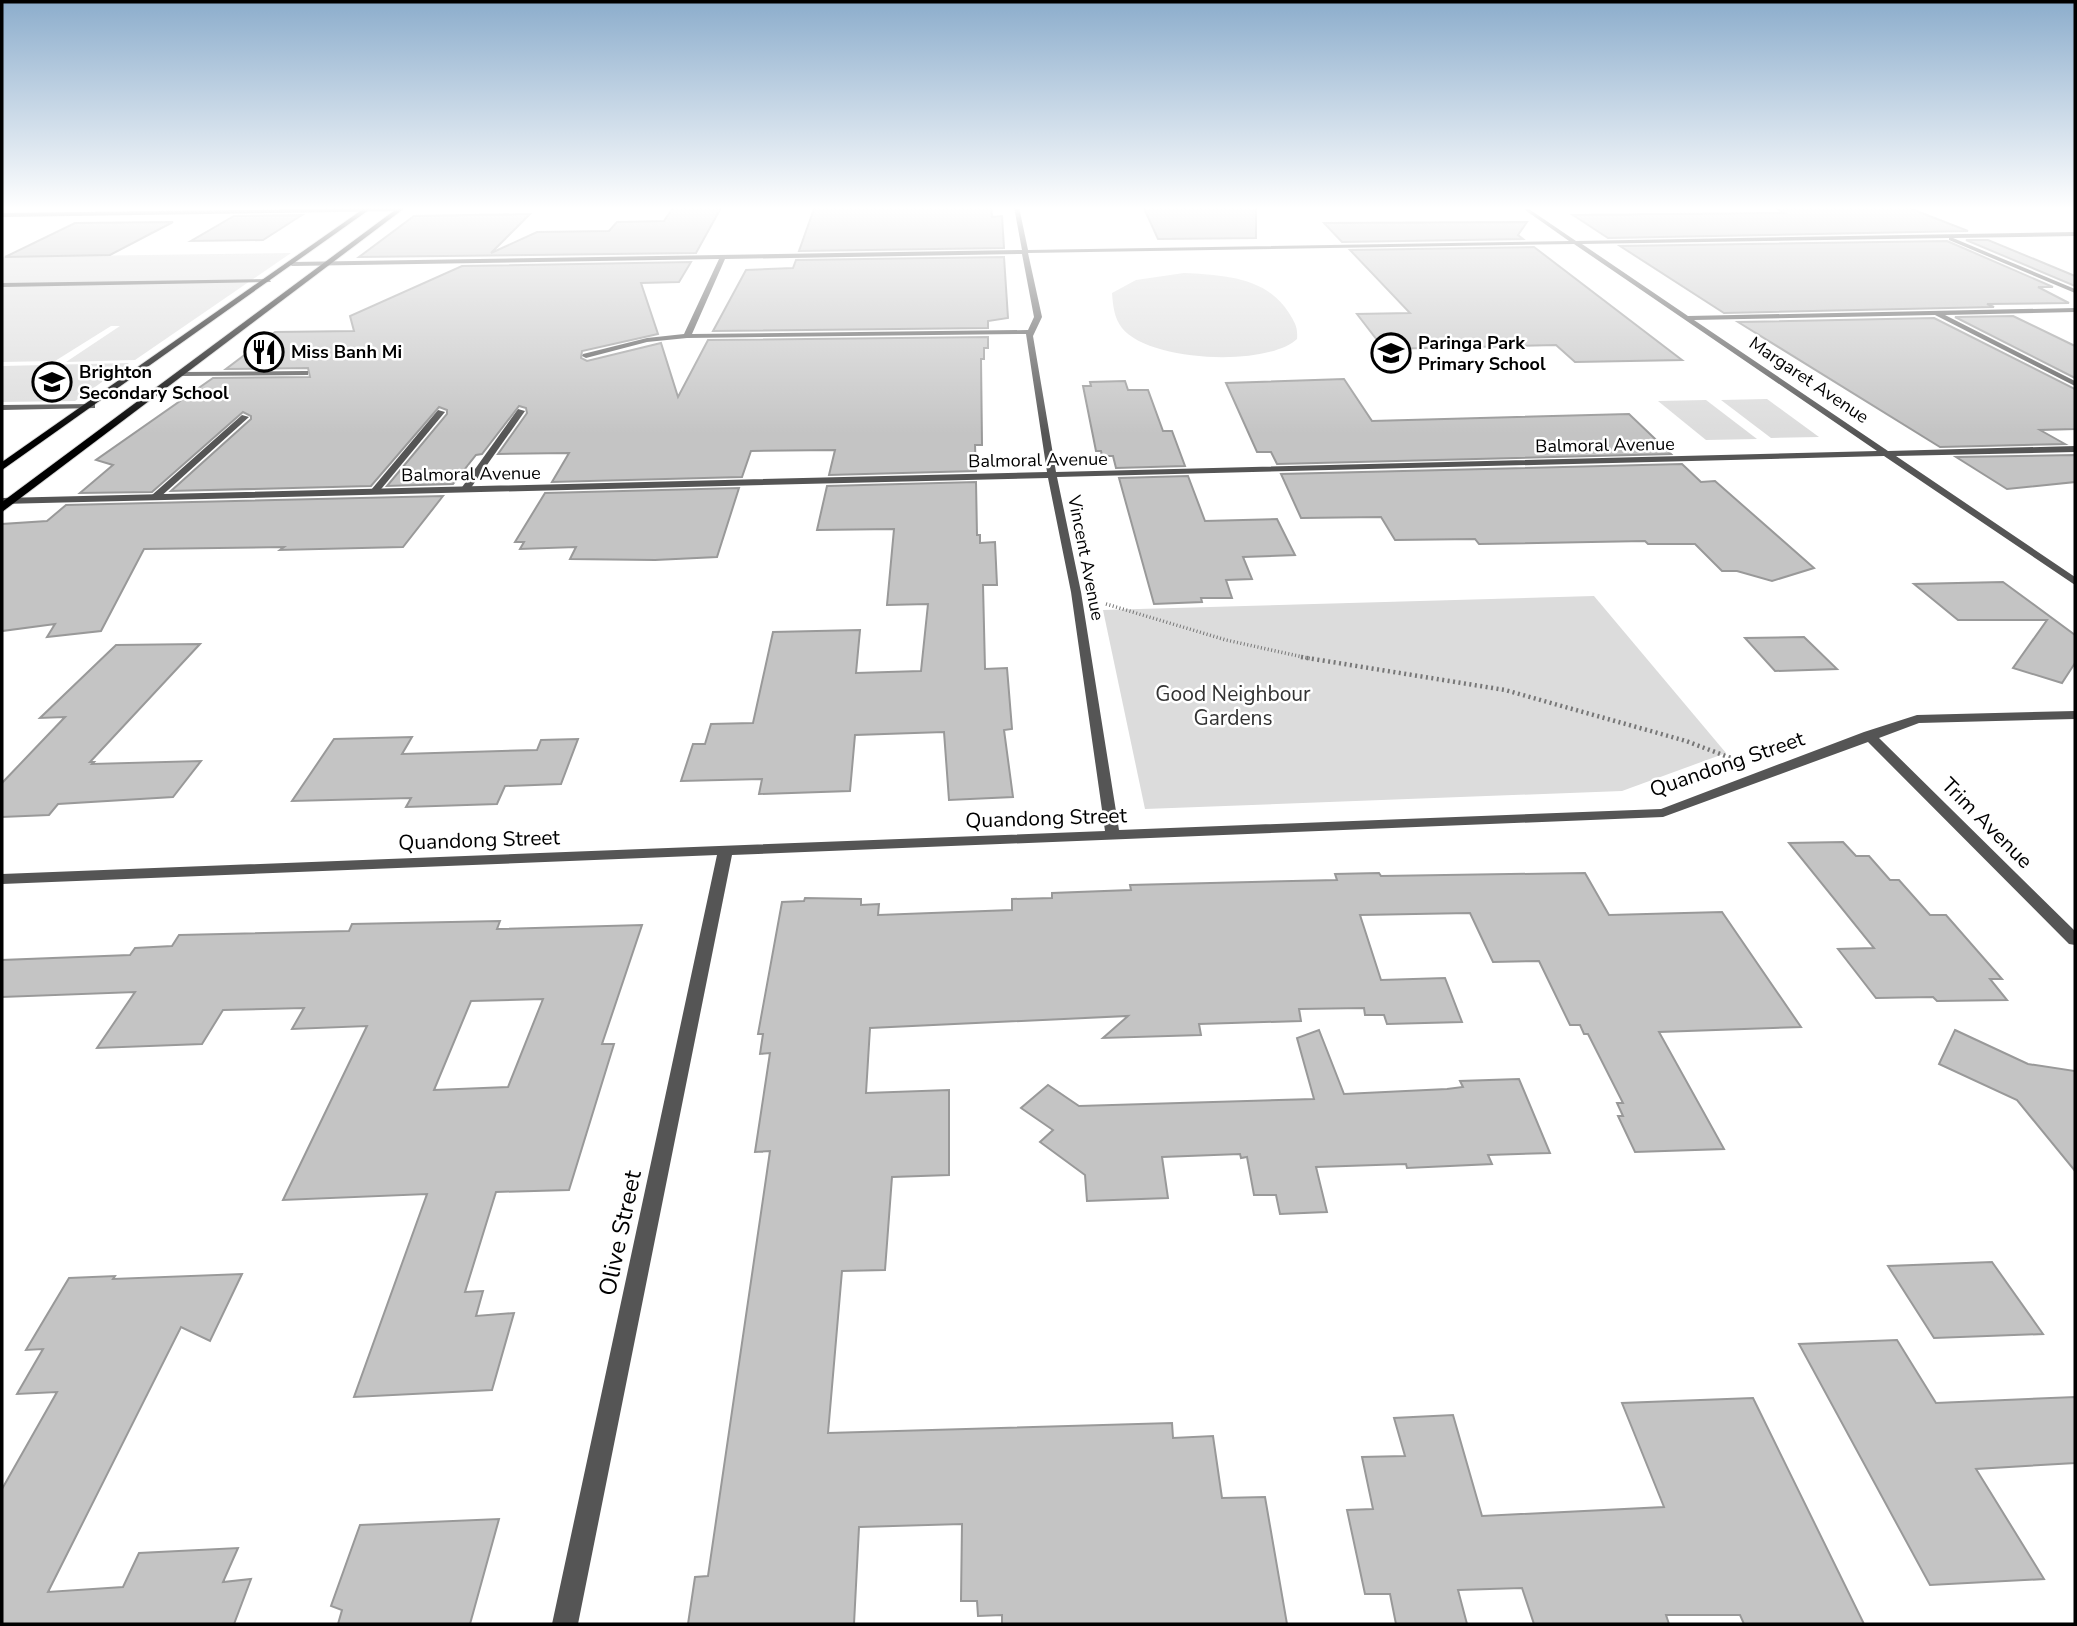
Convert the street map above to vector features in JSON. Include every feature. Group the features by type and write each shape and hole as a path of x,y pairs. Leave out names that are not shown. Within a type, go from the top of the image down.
{"main road":[{"path":"2,467 266,283"},
{"path":"5,503 301,283"}],"street":[{"path":"2,285 144,283"},
{"path":"687,336 711,283"},
{"name":"Vincent Avenue","path":"1032,283 1038,317 1028,336 1076,592 1113,836"},
{"name":"Margaret Avenue","path":"1635,283 2075,582"},
{"path":"2056,283 2075,291"},
{"path":"1687,318 2075,310"},
{"path":"1935,313 2075,384"},
{"path":"586,356 648,340 687,336 1031,332"},
{"path":"181,374 305,373"},
{"path":"2,408 92,406"},
{"path":"465,490 521,411"},
{"path":"374,492 441,412"},
{"path":"155,497 245,417"},
{"name":"Balmoral Avenue","path":"5,503 2075,449"},
{"name":"Quandong Street","path":"2,878 726,852 1663,813 1917,719 2075,715"},
{"name":"Trim Avenue","path":"1869,735 2075,940"},
{"name":"Olive Street","path":"565,1624 726,852"}],"path":[{"path":"1076,592 1122,610 1258,648 1452,680 1548,701 1709,748 1766,776"}],"green space":[{"path":"2,283 247,283 135,360 66,362 120,326 111,326 55,361 2,362"},
{"path":"1131,283 1250,283 1280,301 1291,316 1297,339 1282,348 1261,354 1208,357 1181,354 1136,339 1122,328 1113,307 1112,293"},
{"path":"129,363 75,401 2,402 2,366"},
{"path":"1767,399 1819,437 1771,438 1721,400"},
{"path":"1706,400 1757,439 1706,440 1658,401"},
{"name":"Good Neighbour Gardens","path":"1594,596 1726,753 1622,791 1145,809 1103,610"}],"building":[{"path":"424,283 646,283 641,283 658,334 582,351 581,358 587,361 661,343 678,397 708,340 988,337 988,348 984,348 984,359 981,359 982,445 975,445 976,471 829,475 835,450 751,451 742,477 552,482 569,453 498,454 527,413 526,408 519,406 482,454 476,455 453,484 387,486 447,414 447,410 439,407 371,486 171,491 251,419 251,416 243,412 152,492 80,493 113,465 96,460 213,378 310,377 308,368 226,369 275,332 354,331 350,316"},
{"path":"739,283 1006,283 1008,318 988,321 988,328 713,331"},
{"path":"1381,283 1581,283 1682,360 1575,362 1556,345 1384,349 1357,314 1410,313"},
{"path":"1677,283 2044,283 2053,287 2038,287 2069,303 1987,304 1994,307 1724,313"},
{"path":"2013,316 2075,346 2075,378 1955,317"},
{"path":"1934,318 2075,389 2075,429 2040,430 2065,444 1940,447 1738,322"},
{"path":"1344,379 1372,421 1629,414 1671,454 1277,464 1271,452 1257,452 1226,383"},
{"path":"1125,381 1128,390 1148,390 1163,431 1172,431 1185,466 1116,468 1113,456 1102,456 1101,451 1096,451 1083,386 1091,386 1090,382"},
{"path":"2075,455 2075,482 2007,489 1956,457"},
{"path":"1682,464 1701,482 1715,481 1814,568 1772,581 1737,571 1722,571 1695,544 1648,544 1645,541 1479,544 1475,539 1395,540 1381,517 1301,518 1281,474"},
{"path":"1188,476 1205,521 1277,519 1295,555 1243,557 1252,579 1226,580 1232,598 1201,598 1202,602 1154,604 1119,478"},
{"path":"976,482 977,535 980,535 980,543 995,542 997,585 983,585 985,669 1007,668 1012,729 1004,730 1013,797 949,800 944,732 855,735 850,791 759,794 762,779 681,781 693,744 705,744 711,724 753,723 773,632 860,630 856,673 921,671 928,604 887,605 894,529 817,530 827,486"},
{"path":"739,488 717,557 655,560 570,559 576,547 520,549 524,542 515,542 545,493"},
{"path":"443,496 403,547 144,549 101,631 47,637 55,624 2,631 2,524 47,521 66,505"},
{"path":"2003,582 2075,635 2075,663 2062,683 2013,668 2047,620 1958,620 1914,584"},
{"path":"1804,637 1837,669 1775,671 1745,638"},
{"path":"200,644 90,762 201,761 173,797 58,804 49,815 2,817 2,783 65,717 40,718 116,645"},
{"path":"412,737 402,754 537,750 541,740 578,739 561,784 505,786 497,804 406,807 411,798 292,801 334,739"},
{"path":"1843,842 1856,856 1869,856 1890,880 1899,880 1930,915 1946,915 2002,979 1990,979 2007,1000 1876,998 1838,949 1874,948 1789,843"},
{"path":"1379,873 1381,876 1585,873 1609,915 1722,912 1801,1027 1659,1032 1724,1149 1635,1152 1618,1116 1623,1116 1617,1103 1623,1103 1588,1034 1584,1034 1580,1025 1570,1025 1539,961 1493,962 1470,913 1360,915 1381,980 1445,978 1462,1022 1387,1024 1384,1015 1365,1015 1364,1008 1299,1009 1301,1021 1199,1024 1201,1035 1103,1038 1128,1016 870,1028 866,1093 949,1090 949,1175 892,1177 885,1270 842,1271 828,1433 1172,1423 1173,1438 1213,1436 1222,1498 1265,1497 1287,1624 1002,1624 1002,1615 978,1616 977,1601 961,1601 962,1524 859,1527 854,1624 688,1624 695,1577 708,1576 770,1151 755,1152 770,1053 760,1054 763,1034 758,1034 782,902 804,901 805,898 861,899 861,905 879,904 878,915 1012,910 1012,899 1052,898 1052,893 1131,890 1130,885 1337,880 1335,874"},
{"path":"500,921 497,929 642,925 602,1044 614,1044 569,1190 496,1192 465,1292 483,1291 476,1316 514,1313 492,1390 354,1397 427,1194 283,1200 367,1026 292,1029 304,1008 223,1010 202,1044 97,1048 135,992 2,997 2,960 130,955 135,948 172,946 179,935 349,931 352,924","holes":["543,999 508,1087 434,1090 471,1001"]},
{"path":"1319,1030 1344,1094 1447,1089 1463,1087 1460,1081 1519,1079 1550,1153 1488,1155 1492,1164 1407,1168 1406,1164 1316,1167 1327,1212 1280,1214 1276,1195 1254,1195 1247,1157 1241,1158 1240,1154 1162,1157 1168,1198 1087,1201 1085,1175 1040,1142 1053,1130 1021,1108 1048,1085 1079,1106 1314,1099 1297,1038"},
{"path":"1955,1030 2028,1064 2075,1071 2075,1171 2017,1100 1939,1064"},
{"path":"1992,1262 2043,1334 1934,1338 1888,1266"},
{"path":"242,1274 210,1341 181,1327 48,1592 123,1587 139,1553 238,1548 223,1582 251,1579 234,1624 2,1624 2,1489 57,1392 17,1394 43,1349 26,1350 69,1278"},
{"path":"1897,1340 1936,1403 2075,1397 2075,1463 1976,1469 2044,1579 1930,1585 1799,1344"},
{"path":"1753,1398 1864,1624 1744,1624 1740,1615 1666,1615 1669,1624 1534,1624 1522,1588 1458,1590 1467,1624 1396,1624 1390,1594 1365,1594 1347,1510 1373,1509 1362,1457 1405,1456 1394,1418 1453,1415 1482,1516 1664,1507 1622,1403"},
{"path":"499,1519 470,1624 338,1624 342,1610 331,1606 360,1525"}],"place":[{"name":"Miss Banh Mi","path":"264,352"},
{"name":"Paringa Park Primary School","path":"1391,353"},
{"name":"Brighton Secondary School","path":"52,382"}]}
